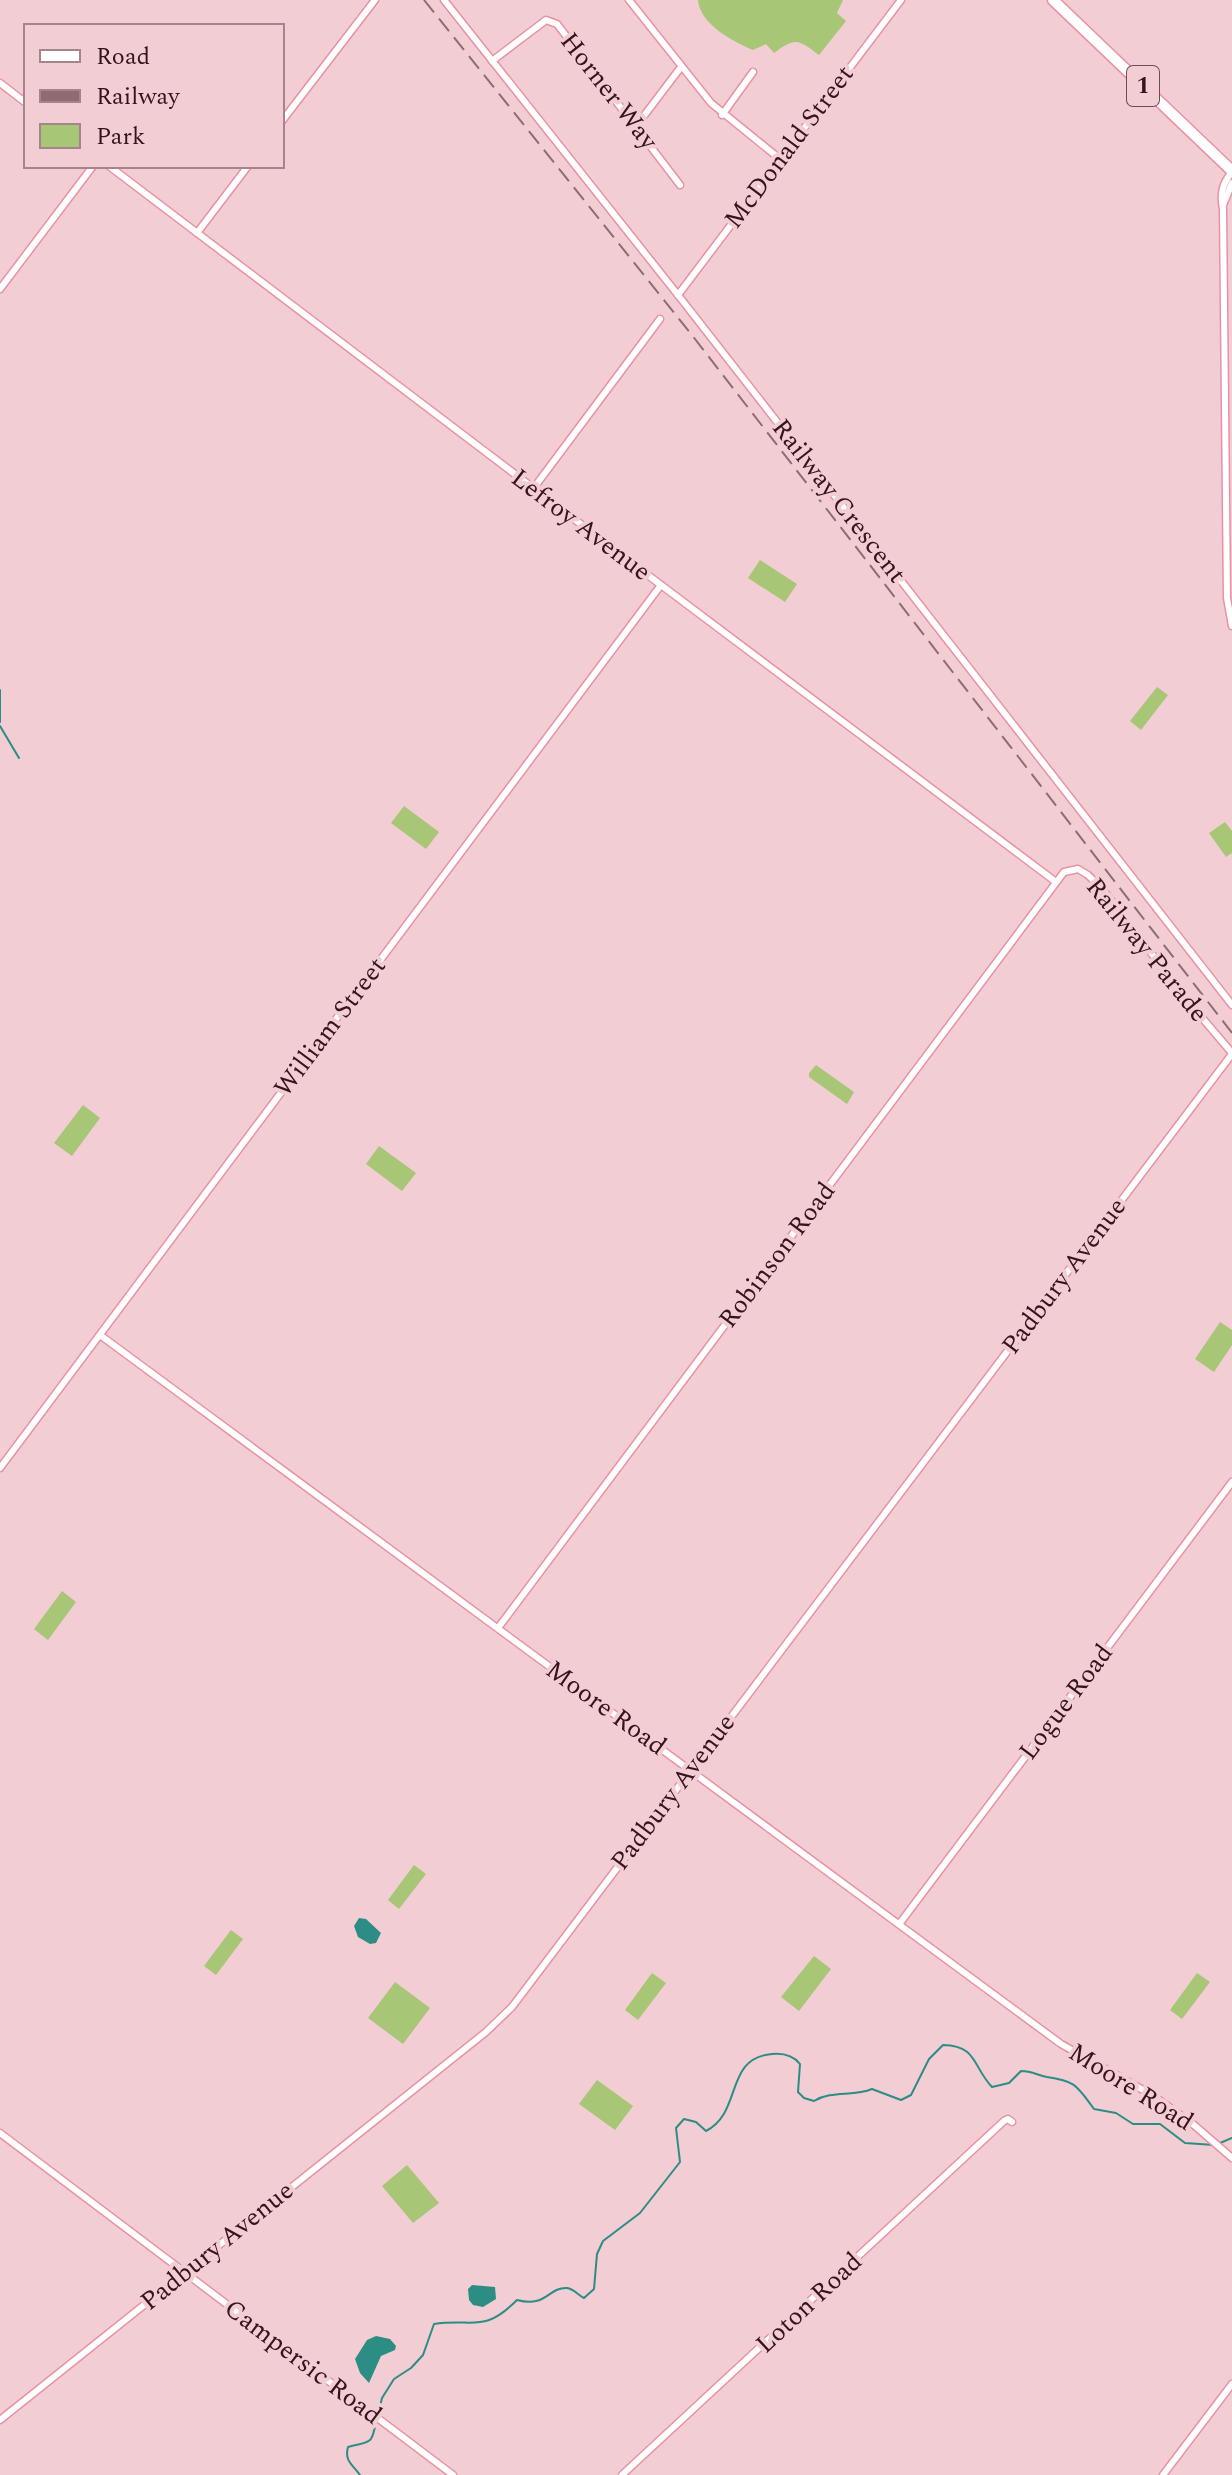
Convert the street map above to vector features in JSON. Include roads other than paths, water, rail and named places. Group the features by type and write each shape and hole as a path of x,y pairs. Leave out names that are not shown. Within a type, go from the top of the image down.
{"highway":[{"name":"1","path":"1053,0 1232,172"},
{"name":"1","path":"1062,0 1232,165"}],"street":[{"path":"284,118 375,0"},
{"path":"629,0 722,115 780,159"},
{"name":"McDonald Street","path":"678,295 901,0"},
{"name":"Railway Crescent","path":"446,1 1232,1005"},
{"name":"Horner Way","path":"492,61 546,20 557,24 680,185"},
{"path":"637,125 681,67"},
{"path":"722,115 753,72"},
{"path":"0,83 24,101"},
{"path":"0,289 91,168"},
{"name":"Lefroy Avenue","path":"112,168 1056,882"},
{"path":"197,233 246,168"},
{"path":"1232,172 1221,191 1227,598 1232,626"},
{"path":"1223,209 1227,190 1232,183"},
{"path":"533,489 660,319"},
{"name":"William Street","path":"0,1468 661,585"},
{"name":"Railway Parade","path":"1056,882 1064,872 1078,869 1088,875 1232,1054"},
{"name":"Robinson Road","path":"498,1628 1056,882"},
{"name":"Padbury Avenue","path":"0,2420 486,2032 512,2007 1232,1054"},
{"name":"Moore Road","path":"100,1335 1061,2044 1152,2095 1232,2158"},
{"name":"Logue Road","path":"900,1923 1232,1482"},
{"name":"Loton Road","path":"622,2475 996,2131"},
{"name":"Campersic Road","path":"0,2133 453,2475"},
{"path":"1163,2475 1232,2384"}],"water":[{"path":"359,1918 366,1919 381,1933 376,1943 370,1944 358,1937 354,1926"},
{"path":"472,2285 495,2287 496,2299 483,2307 473,2305 468,2289"},
{"path":"376,2336 390,2339 396,2346 395,2350 381,2356 369,2383 360,2373 355,2359 367,2340"}],"waterway":[{"path":"0,690 0,722"},
{"path":"0,726 19,758"},
{"path":"378,2415 382,2398 394,2379 423,2355 434,2324 486,2321 517,2300 535,2301 567,2288 584,2298 594,2289 597,2254 603,2241 640,2213 680,2162 676,2128 684,2119 696,2122 706,2131 717,2122 725,2112 740,2075 757,2058 772,2054 794,2058 800,2064 798,2092 814,2101 872,2089 901,2100 911,2095 929,2059 943,2045 954,2046 969,2053 992,2087 1009,2083 1021,2071 1064,2080 1079,2090 1094,2109 1116,2113 1133,2124 1160,2124 1185,2143 1214,2145"},
{"path":"1220,2143 1232,2138"},
{"path":"360,2475 348,2459 348,2447 369,2441 376,2421"}],"railway":[{"path":"424,0 695,339 1232,1033"}]}
